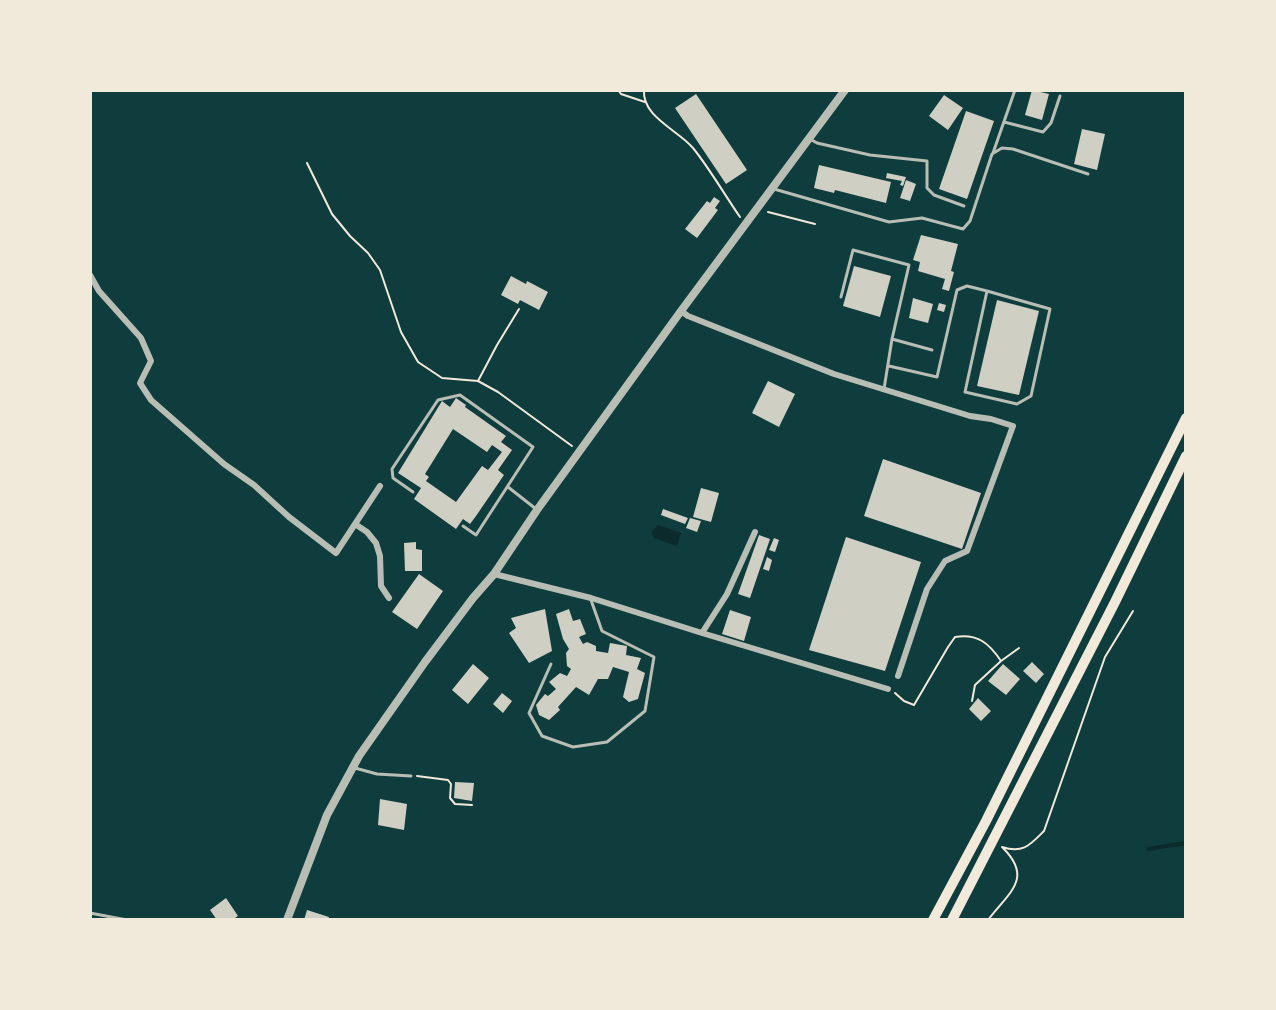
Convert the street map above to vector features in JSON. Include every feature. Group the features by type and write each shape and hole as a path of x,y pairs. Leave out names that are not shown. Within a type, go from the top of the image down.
{"main road":[{"path":"933,920 987,821 1186,418"},
{"path":"952,920 1109,613 1186,456"}],"street":[{"path":"287,920 327,814 353,767 425,662 494,574 579,451 845,90"},
{"path":"90,275 99,291 141,338 151,361 140,383 151,400 224,464 254,485 289,517 336,553 380,486"},
{"path":"681,311 688,316 834,374 970,416 991,419 1013,426 967,551 945,561 927,589 898,676"},
{"path":"355,524 367,532 376,543 380,556 381,586 389,598"},
{"path":"702,633 727,594 755,532"},
{"path":"494,574 591,598 888,689"}],"lane":[{"path":"772,188 889,222 922,218 963,229 969,221 1016,90"},
{"path":"1004,122 1043,132 1051,123 1060,96"},
{"path":"809,138 817,143 870,155 927,161 927,188 934,195 964,206"},
{"path":"993,154 1002,148 1013,149 1089,174"},
{"path":"841,297 853,250 909,265 892,339 884,389"},
{"path":"889,366 937,376 957,290 968,286 987,291 1050,309 1032,396 1017,404 965,392 987,291"},
{"path":"892,339 932,350"},
{"path":"413,492 393,478 392,469 438,400 460,395 532,447 476,535 463,526"},
{"path":"507,487 537,510"},
{"path":"551,664 529,713 542,736 573,747 607,742 645,711 654,657 602,632 591,598"},
{"path":"353,767 377,774 411,776"},
{"path":"90,913 127,920"}],"path":[{"path":"618,90 621,94 645,102"},
{"path":"644,90 645,102 656,117 691,146 745,224"},
{"path":"307,163 332,214 368,253 380,270 401,332 418,362 442,378 477,381 498,392 579,451"},
{"path":"758,206 766,212 815,224"},
{"path":"477,381 519,309"},
{"path":"988,920 1015,886 1019,873 1016,863 1002,847 1020,850 1044,831 1105,657 1133,612"},
{"path":"888,689 904,701 914,705 955,637 967,635 991,645 1001,661"},
{"path":"972,701 975,685 1019,648"},
{"path":"411,776 448,780 451,784 450,798 455,804 472,805"}],"water":[{"path":"658,525 681,533 677,546 654,538 651,532"}],"building":[{"path":"1032,90 1049,94 1042,120 1025,115"},
{"path":"696,94 747,170 726,184 675,108"},
{"path":"944,95 963,108 948,130 929,116"},
{"path":"966,111 994,121 967,199 939,189"},
{"path":"1082,129 1105,134 1097,170 1074,164"},
{"path":"819,165 891,182 886,203 835,190 834,193 814,188"},
{"path":"887,173 906,177 903,186 900,185 902,181 886,178"},
{"path":"906,180 916,184 910,201 900,198"},
{"path":"714,197 720,201 715,208 718,210 697,238 685,229 707,201 710,203"},
{"path":"921,235 958,244 949,291 942,289 945,279 918,271 920,262 913,260"},
{"path":"854,266 891,276 880,317 843,306"},
{"path":"511,276 548,292 539,310 520,300 518,304 501,295"},
{"path":"913,298 933,304 928,323 909,318"},
{"path":"997,300 1039,311 1019,395 977,386"},
{"path":"939,303 946,305 944,312 937,310"},
{"path":"768,381 795,394 779,427 752,413"},
{"path":"456,398 506,436 501,442 512,450 498,470 504,475 476,516 470,524 463,519 456,529 414,499 421,488 398,473 442,401 450,407","holes":["453,429 487,452 492,445 502,452 488,470 482,466 456,502 426,481 429,477 425,474"]},
{"path":"883,459 981,493 962,549 864,516"},
{"path":"701,488 719,493 711,522 693,517"},
{"path":"663,509 688,518 685,524 661,515"},
{"path":"690,518 701,521 697,532 686,528"},
{"path":"759,535 770,539 750,598 738,594"},
{"path":"846,537 921,562 885,671 809,650"},
{"path":"774,538 779,540 775,552 769,550"},
{"path":"416,542 416,549 422,550 422,571 405,571 404,543"},
{"path":"767,557 772,560 769,571 763,569"},
{"path":"419,574 443,591 417,629 392,612"},
{"path":"545,609 552,651 529,663 509,633 516,628 511,618"},
{"path":"569,609 573,621 580,619 586,634 579,637 583,644 587,642 596,646 596,651 608,653 610,643 627,646 626,655 641,658 637,669 645,673 638,699 629,702 623,697 629,672 613,667 608,679 598,679 589,695 576,687 558,707 560,710 549,720 539,715 536,705 545,694 548,696 556,689 549,682 560,673 567,676 571,669 567,666 566,653 569,649 563,639 556,614"},
{"path":"730,610 751,617 744,641 722,634"},
{"path":"1032,662 1044,674 1036,683 1023,671"},
{"path":"473,664 489,678 468,704 452,690"},
{"path":"1003,664 1020,679 1006,695 988,681"},
{"path":"502,693 512,701 503,713 493,704"},
{"path":"978,698 991,711 981,721 969,709"},
{"path":"455,782 474,783 472,801 454,798"},
{"path":"380,799 407,804 404,830 378,825"},
{"path":"226,898 238,916 232,920 217,920 210,910"},
{"path":"307,910 329,917 328,920 304,920"}],"waterway":[{"path":"1148,849 1186,843"}]}
